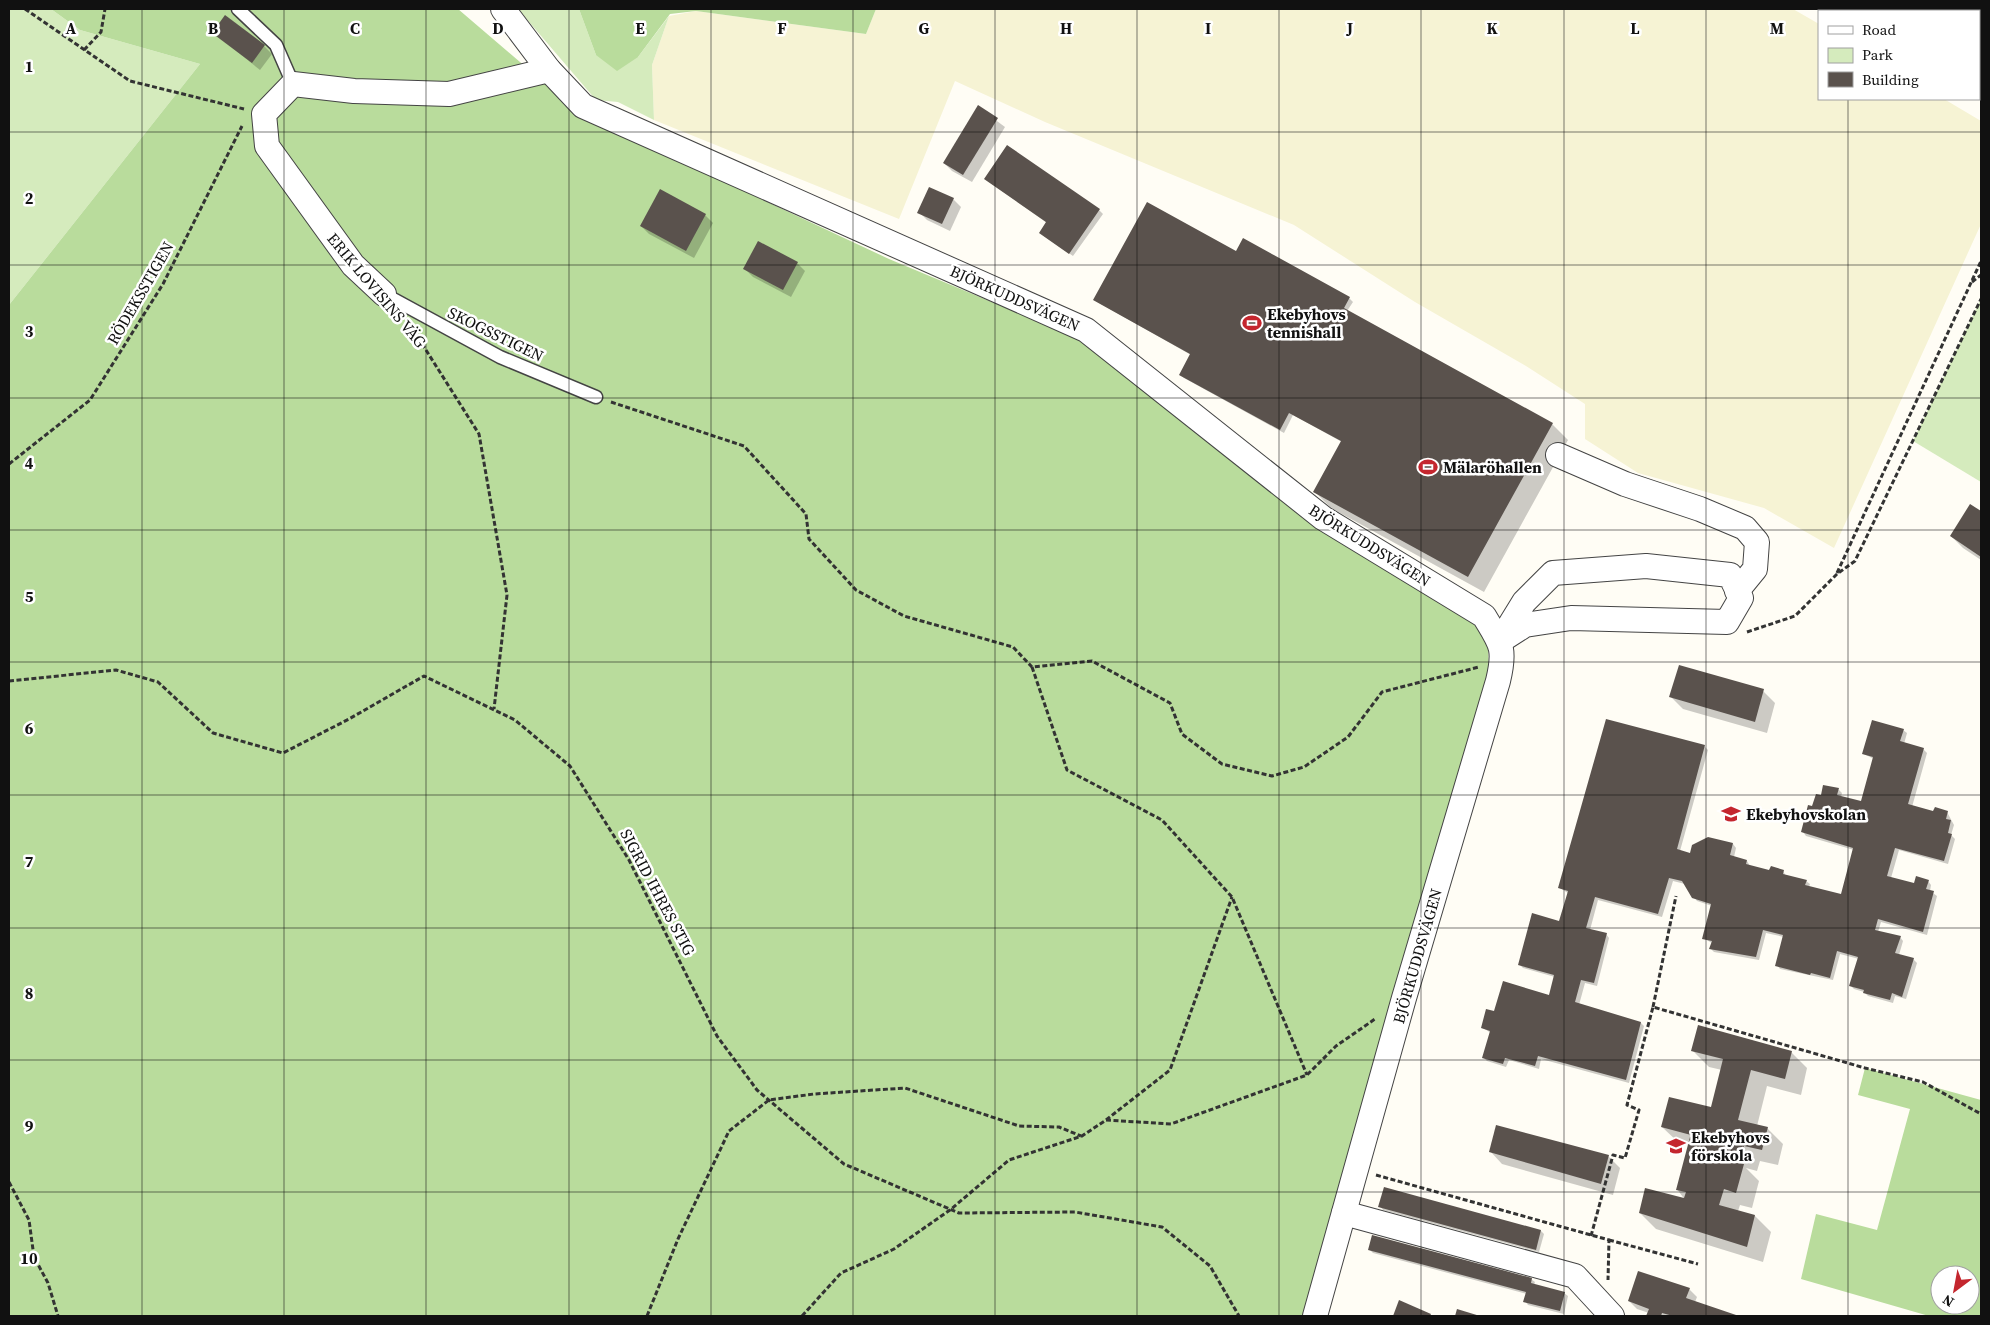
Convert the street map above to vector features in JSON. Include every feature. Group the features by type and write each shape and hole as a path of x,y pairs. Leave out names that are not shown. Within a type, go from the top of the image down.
{"street":[{"name":"BJÖRKUDDSVÄGEN","path":"502,9 549,70 582,106 1086,330 1323,518 1484,616 1501,650"},
{"path":"264,114 293,84 354,91 449,94 549,70"},
{"name":"ERIK LOVISINS VÄG","path":"264,114 267,146 353,266 384,294"},
{"path":"1501,650 1525,625 1571,618 1727,622 1740,598 1737,591 1755,569 1757,542 1745,528 1700,509 1625,484 1558,455"},
{"name":"BJÖRKUDDSVÄGEN","path":"1315,1316 1501,650 1524,602 1553,573 1646,566 1730,575 1737,591"},
{"path":"1344,1213 1574,1276 1610,1315"}],"lane":[{"path":"238,9 276,45 293,84"},
{"name":"SKOGSSTIGEN","path":"384,294 500,357 596,396"}],"path":[{"path":"24,9 130,81 264,114"},
{"path":"84,50 101,32 105,9"},
{"name":"RÖDEKSSTIGEN","path":"9,464 90,400 163,284 240,127 264,114"},
{"path":"1837,574 1981,261"},
{"path":"1972,282 1981,275"},
{"path":"1744,632 1752,632 1795,616 1837,574 1855,561 1981,299"},
{"name":"ERIK LOVISINS VÄG","path":"413,330 479,434 507,595 494,709"},
{"path":"596,396 744,446 806,514 809,539 856,590 904,616 1013,647 1032,667 1067,770 1162,820 1232,897 1307,1075"},
{"path":"1032,667 1092,661 1170,703 1182,734 1222,764 1272,776 1304,767 1348,737 1382,692 1456,674 1501,650"},
{"name":"SIGRID IHRES STIG","path":"9,680 116,670 158,682 213,733 282,753 349,719 424,676 494,709 515,720 570,766 630,860 717,1036 758,1090 844,1164 959,1214 1075,1212 1162,1227 1210,1266 1240,1316"},
{"path":"1591,1236 1614,1155 1625,1158 1639,1110 1626,1105 1653,1007 1676,896"},
{"path":"802,1316 841,1273 894,1249 950,1210 1010,1160 1082,1136 1106,1120 1170,1070 1232,897"},
{"path":"1106,1120 1171,1124 1307,1075 1336,1046 1404,998"},
{"path":"1653,1007 1865,1068 1923,1082 1981,1114"},
{"path":"647,1316 678,1239 729,1131 770,1100 814,1094 905,1088 1019,1126 1059,1127 1082,1136"},
{"path":"1371,1183 1373,1174 1591,1236 1698,1264"},
{"path":"9,1182 29,1220 34,1256 48,1282 58,1316"},
{"path":"1609,1240 1610,1315"}],"shaded area":[{"path":"876,9 1793,9 1818,23 1818,100 1946,100 1981,121 1981,224 1834,548 1764,508 1638,473 1585,439 1585,404 1526,366 1415,302 1294,225 1045,122 955,81 899,219 654,120 652,65 669,16 696,11 866,34"}],"green space":[{"path":"9,9 51,9 80,30 200,64 9,305"},
{"path":"51,9 458,9 582,115 889,259 1085,341 1334,539 1472,617 1488,643 1489,678 1306,1316 9,1316 9,305 200,64 80,30"},
{"path":"518,9 579,9 596,55 638,57 669,16 652,65 654,120 618,102 596,100"},
{"path":"579,9 876,9 866,34 696,11 670,14 638,57 617,71 596,55"},
{"path":"1981,299 1981,482 1913,441"},
{"path":"1865,1068 1981,1100 1981,1316 1929,1316 1801,1279 1816,1214 1877,1230 1910,1109 1858,1095"}],"building":[{"path":"225,15 265,45 252,63 212,33"},
{"path":"978,105 998,118 963,175 943,163"},
{"path":"1007,145 1100,209 1069,254 1039,233 1046,222 984,179"},
{"path":"929,187 954,198 942,224 917,213"},
{"path":"660,189 706,214 686,251 640,226"},
{"path":"1147,202 1236,251 1243,238 1350,297 1344,308 1553,423 1468,577 1313,492 1341,441 1289,413 1280,430 1179,375 1190,354 1093,300"},
{"path":"758,241 798,262 783,290 743,269"},
{"path":"1970,504 1981,511 1981,557 1950,536"},
{"path":"1679,665 1764,689 1755,722 1669,697"},
{"path":"1606,719 1705,745 1677,849 1690,853 1692,845 1708,837 1733,843 1730,855 1747,860 1746,864 1769,870 1771,866 1784,870 1783,874 1807,880 1805,885 1841,894 1853,848 1801,832 1808,805 1812,806 1816,794 1821,795 1823,785 1839,788 1837,795 1861,801 1873,757 1862,754 1872,720 1904,729 1900,741 1924,748 1908,804 1933,811 1935,807 1948,811 1946,819 1951,820 1948,833 1952,834 1944,861 1895,848 1887,876 1914,883 1916,876 1929,880 1926,889 1934,891 1923,932 1878,919 1875,930 1901,936 1895,953 1914,958 1902,997 1892,993 1890,1000 1863,993 1864,990 1849,986 1858,957 1837,951 1830,978 1775,966 1783,935 1763,930 1756,957 1709,949 1712,941 1702,939 1711,904 1692,898 1682,881 1669,878 1658,914 1595,897 1586,928 1607,933 1594,983 1581,980 1575,1002 1641,1022 1626,1080 1538,1056 1535,1066 1505,1058 1503,1064 1482,1058 1490,1031 1481,1028 1486,1009 1494,1011 1503,981 1549,995 1554,975 1518,965 1532,913 1559,921 1568,891 1558,888"},
{"path":"1698,1025 1792,1051 1785,1079 1751,1070 1738,1120 1768,1127 1762,1150 1744,1146 1741,1156 1731,1153 1729,1160 1744,1164 1736,1193 1724,1189 1719,1205 1755,1215 1747,1247 1639,1213 1645,1188 1684,1198 1686,1192 1676,1190 1690,1137 1705,1141 1706,1139 1661,1127 1669,1097 1711,1107 1723,1059 1691,1051"},
{"path":"1496,1125 1609,1155 1601,1184 1489,1152"},
{"path":"1384,1187 1541,1230 1536,1250 1378,1207"},
{"path":"1372,1235 1532,1278 1531,1283 1565,1292 1560,1311 1523,1302 1526,1292 1368,1250"},
{"path":"1638,1271 1690,1288 1686,1298 1739,1316 1673,1316 1662,1313 1661,1316 1646,1316 1649,1309 1628,1301"},
{"path":"1399,1300 1431,1314 1430,1316 1393,1316"},
{"path":"1457,1309 1480,1316 1455,1316"}],"place":[{"name":"Ekebyhovs tennishall","path":"1252,323"},
{"name":"Mälaröhallen","path":"1428,467"},
{"name":"Ekebyhovskolan","path":"1731,814"},
{"name":"Ekebyhovs förskola","path":"1676,1146"}]}
